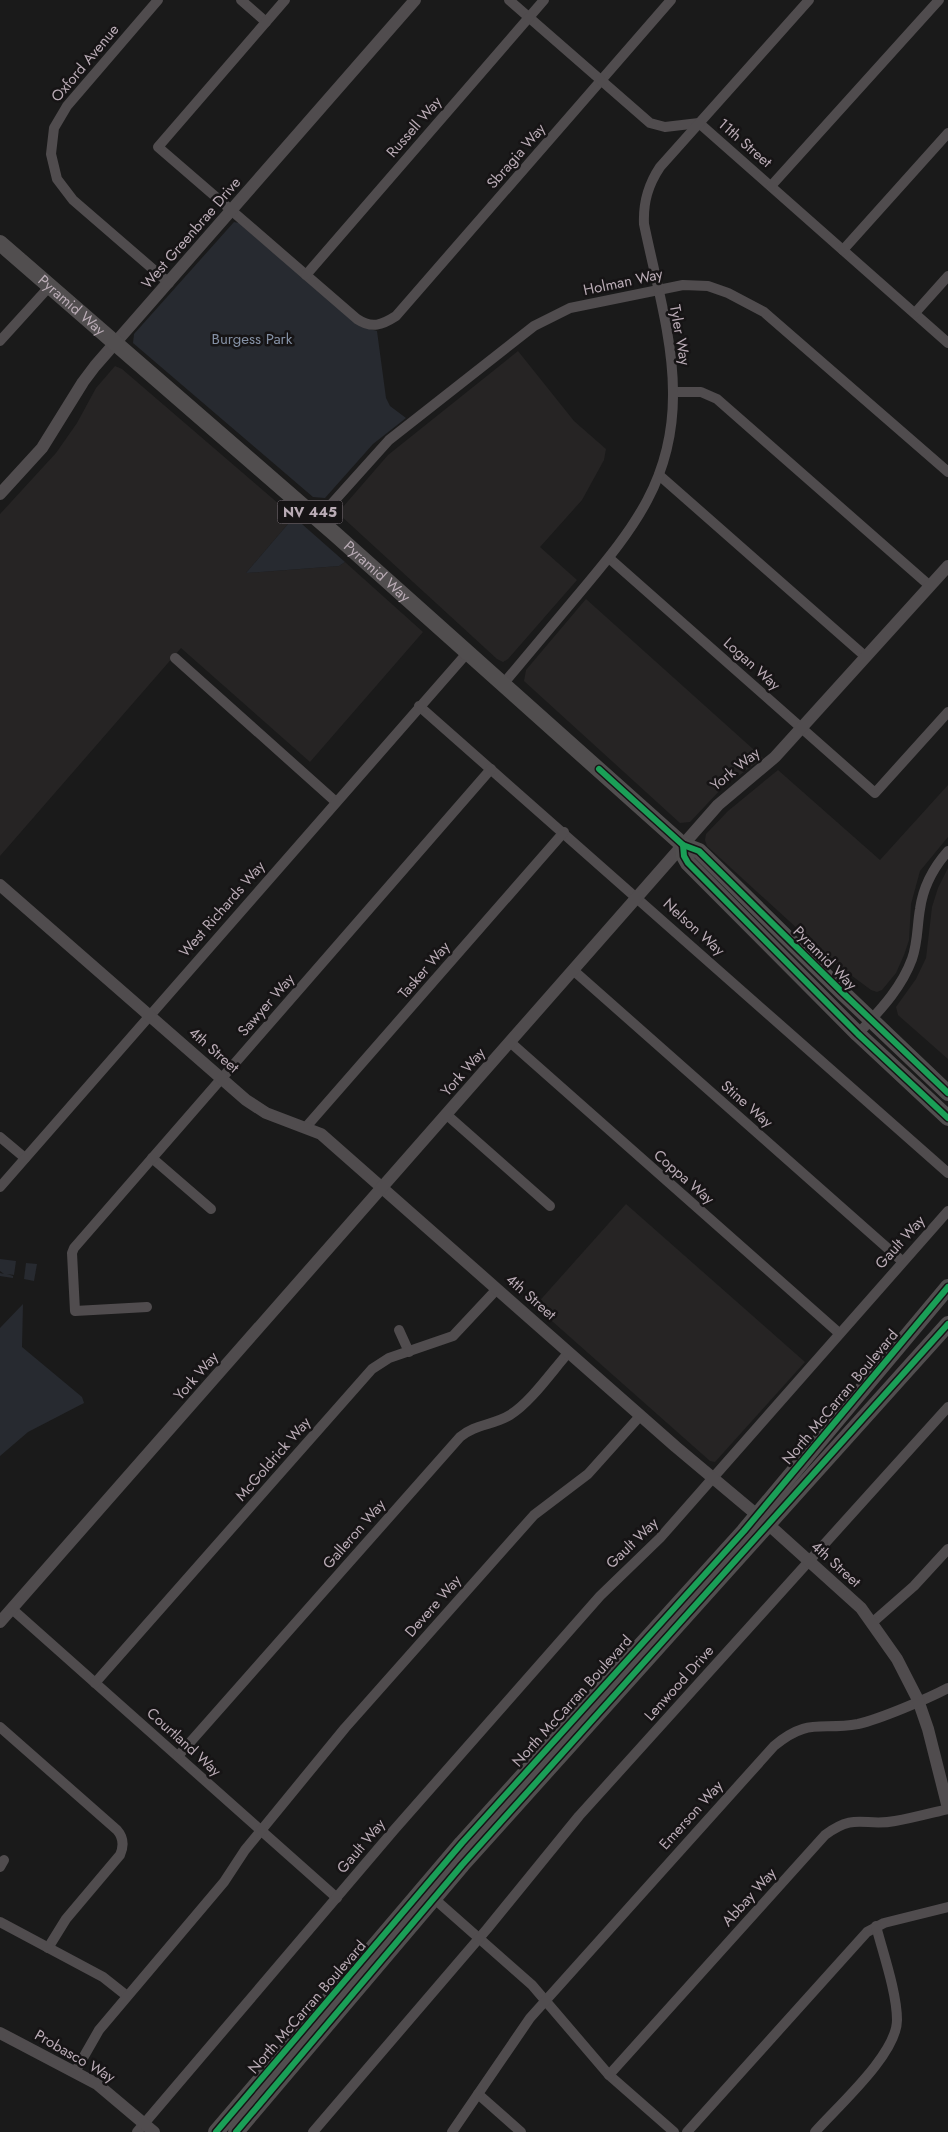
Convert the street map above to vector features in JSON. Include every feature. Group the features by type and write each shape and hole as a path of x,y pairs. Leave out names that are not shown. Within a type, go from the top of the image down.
{"main road":[{"name":"Pyramid Way","path":"0,243 318,519 683,845 699,851 948,1093"},
{"name":"Pyramid Way","path":"683,845 684,856 688,864 858,1034 948,1118"},
{"name":"North McCarran Boulevard","path":"763,1520 948,1287"},
{"path":"937,1336 948,1310"},
{"name":"North McCarran Boulevard","path":"236,2132 429,1894 462,1843 948,1324"},
{"name":"North McCarran Boulevard","path":"216,2132 429,1894"}],"street":[{"name":"Oxford Avenue","path":"158,0 67,106 54,128 51,154 58,179 73,200 169,284"},
{"path":"241,0 266,22"},
{"path":"285,0 158,147 306,275"},
{"name":"West Greenbrae Drive","path":"0,494 42,448 82,382 415,0"},
{"name":"11th Street","path":"509,0 650,123 665,127 700,123 948,343"},
{"name":"Russell Way","path":"306,275 544,0"},
{"name":"Sbragia Way","path":"306,275 366,325 378,326 396,316 671,0"},
{"name":"Tyler Way","path":"504,684 609,558 637,521 659,474 670,430 673,392 669,350 639,211 648,189 653,178 809,0"},
{"path":"771,186 939,0"},
{"path":"843,250 948,133"},
{"path":"915,313 948,276"},
{"name":"Holman Way","path":"318,519 389,440 534,326 570,308 683,285 708,286 728,293 764,312 948,472"},
{"path":"0,341 50,286"},
{"path":"673,392 700,392 718,399 930,586"},
{"path":"659,474 866,657"},
{"name":"Logan Way","path":"609,558 874,793 948,712"},
{"name":"York Way","path":"0,1622 718,805 775,757 802,729 948,566"},
{"name":"West Richards Way","path":"0,1186 468,652"},
{"path":"175,658 336,802"},
{"name":"Nelson Way","path":"419,706 637,896 948,1173"},
{"name":"Sawyer Way","path":"148,1307 75,1311 72,1253 74,1248 491,769"},
{"name":"Tasker Way","path":"306,1127 564,832"},
{"path":"858,1034 895,992 911,962 916,946 922,896 934,868 948,851"},
{"name":"4th Street","path":"0,885 254,1106 321,1134 640,1416 763,1520 872,1622 897,1659 918,1700 928,1729 948,1809"},
{"name":"Stine Way","path":"572,970 902,1261"},
{"name":"Coppa Way","path":"510,1042 839,1333"},
{"path":"447,1115 550,1206"},
{"path":"0,1137 25,1158"},
{"path":"152,1158 211,1210"},
{"name":"Gault Way","path":"145,2129 337,1898 600,1596 660,1538 948,1211"},
{"name":"McGoldrick Way","path":"95,1683 372,1370 389,1358 453,1336 497,1289"},
{"path":"399,1330 409,1352"},
{"name":"Galleron Way","path":"178,1756 460,1436 475,1426 501,1420 515,1412 569,1352"},
{"name":"Lenwood Drive","path":"313,2132 480,1937 579,1816 948,1407"},
{"name":"Devere Way","path":"75,2072 99,2030 224,1882 245,1850 346,1728 534,1515 588,1474 640,1416"},
{"path":"872,1622 914,1586 948,1549"},
{"name":"Courtland Way","path":"12,1609 337,1898"},
{"name":"Emerson Way","path":"452,2132 510,2047 545,2000 783,1738 811,1726 846,1725 870,1720 948,1688"},
{"path":"0,1726 117,1830 123,1844 120,1855 66,1918 48,1948"},
{"name":"Abbay Way","path":"609,2075 825,1835 834,1828 854,1821 894,1822 948,1809"},
{"path":"429,1894 480,1937 545,2000 609,2075 674,2132"},
{"path":"687,2132 860,1939 876,1926 948,1907"},
{"path":"0,1922 103,1977 127,1996"},
{"path":"815,2132 886,2053 896,2033 897,2011 876,1926"},
{"name":"Probasco Way","path":"0,2033 97,2084 145,2129"},
{"path":"478,2094 521,2132"}],"shaded area":[{"path":"518,351 574,421 606,449 604,460 582,500 540,547 577,580 508,659 503,662 497,659 340,515 342,508 388,455"},
{"path":"115,366 122,369 294,517 246,573 339,566 345,562 423,632 310,762 181,648 0,856 0,514 56,453 77,423 96,388"},
{"path":"586,599 763,758 722,788 690,822 680,823 524,681 526,670"},
{"path":"778,770 880,860 948,785 948,837 920,871 911,904 909,940 896,973 882,990 877,992 871,990 836,964 707,846 706,834 728,811"},
{"path":"948,868 948,1059 898,1015 896,1007 916,979 926,958 932,907 938,888"},
{"path":"626,1204 805,1362 715,1462 710,1461 535,1306"}],"green space":[{"name":"Burgess Park","path":"234,222 239,223 359,326 377,331 386,398 390,406 406,418 373,444 325,498 313,497 133,343 134,334"},
{"path":"294,517 345,562 339,566 246,573"},
{"path":"0,1259 16,1261 14,1275 7,1274 13,1276 13,1278 0,1276 0,1273 4,1274 0,1271"},
{"path":"26,1263 37,1264 34,1281 24,1279"},
{"path":"23,1304 22,1347 82,1397 84,1403 28,1432 0,1456 0,1328"}],"cycle path":[{"path":"599,769 683,845 699,851 948,1093"},
{"path":"683,845 684,856 688,863 858,1034 948,1118"},
{"path":"216,2132 462,1843 744,1531 948,1287"},
{"path":"236,2132 462,1865 948,1324"}]}
